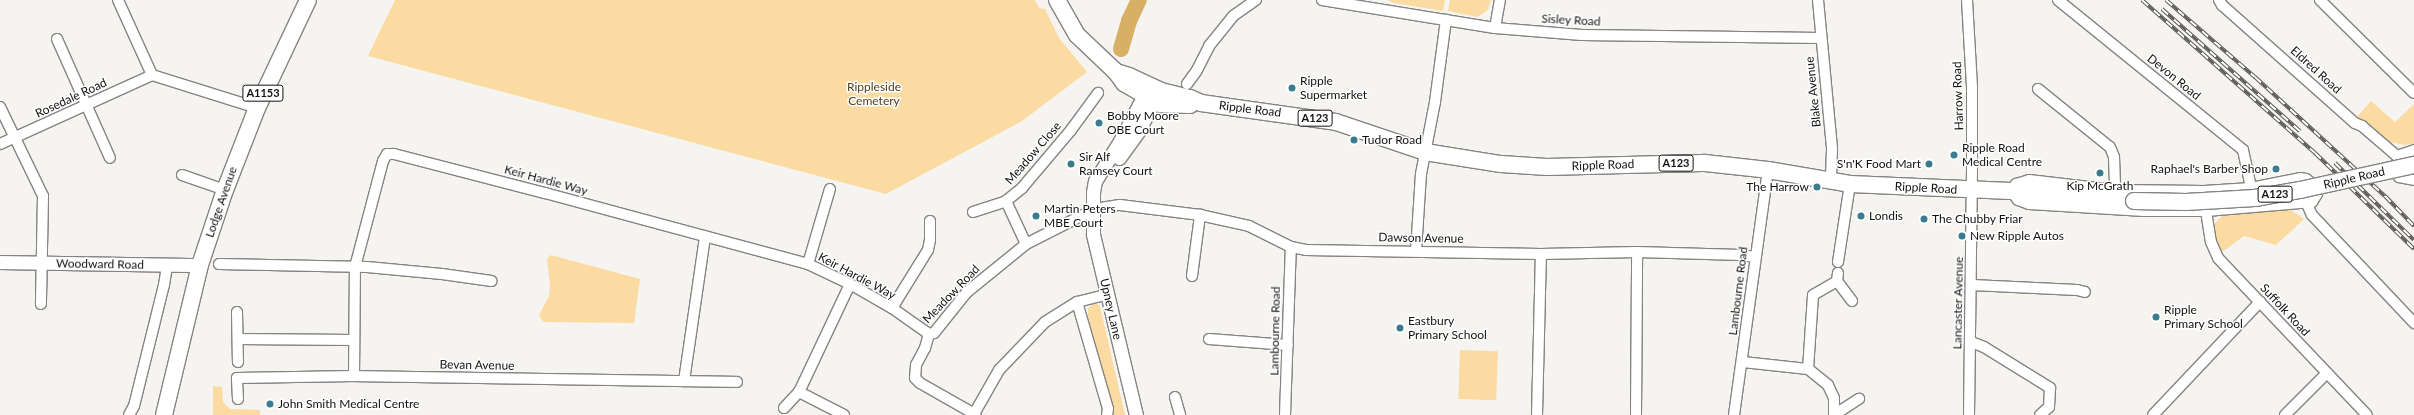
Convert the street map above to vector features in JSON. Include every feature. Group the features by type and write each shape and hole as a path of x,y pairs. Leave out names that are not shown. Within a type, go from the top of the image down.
{"main road":[{"name":"Lodge Avenue","path":"164,415 200,265 225,190 257,108 308,0"},
{"name":"Ripple Road","path":"1057,0 1077,35 1116,72 1128,76 1150,93 1190,98 1201,103 1336,122 1425,152 1456,158 1520,166 1699,163 1768,170 1850,184 2011,191 2134,201 2186,202 2256,198 2414,165"}],"street":[{"path":"118,0 152,75 257,108"},
{"path":"1187,84 1197,70 1209,46 1233,16 1256,0"},
{"name":"Sisley Road","path":"1322,0 1376,4 1446,20 1495,28 1582,35 1821,38"},
{"path":"1495,28 1500,0"},
{"name":"Blake Avenue","path":"1818,0 1832,149 1831,181"},
{"name":"Harrow Road","path":"1967,0 1972,88 1972,190"},
{"name":"Devon Road","path":"2058,0 2243,150 2252,188"},
{"name":"Eldred Road","path":"2219,0 2222,5 2356,123 2362,126 2397,156"},
{"path":"2320,0 2414,93"},
{"path":"1416,251 1422,174 1446,20"},
{"path":"57,39 110,158"},
{"name":"Rosedale Road","path":"0,144 152,75"},
{"path":"2038,89 2110,147 2114,157 2115,190"},
{"name":"Meadow Close","path":"973,212 1006,201 1022,188 1071,130 1098,92"},
{"name":"Upney Lane","path":"1136,415 1093,234 1094,208 1102,184 1134,136 1150,93"},
{"path":"0,106 43,196 41,304"},
{"path":"2397,156 2414,150"},
{"name":"Keir Hardie Way","path":"355,267 383,162 387,154 401,156 545,193 808,264 850,284 892,308 929,334"},
{"name":"Ripple Road","path":"2397,156 2394,171 2403,179 2414,180"},
{"name":"Lambourne Road","path":"1734,415 1768,170"},
{"path":"182,175 225,190"},
{"name":"Ripple Road","path":"2011,191 2016,184 2029,180 2115,190 2204,191 2252,188 2303,178 2315,186 2317,191 2314,200 2307,204"},
{"path":"1838,262 1850,184"},
{"path":"808,264 830,189"},
{"name":"Lancaster Avenue","path":"1969,415 1972,285 1972,190"},
{"path":"2011,191 2018,200 2029,204 2144,211 2206,211 2291,203 2307,204 2312,215 2414,322"},
{"path":"1006,201 1026,244"},
{"name":"Dawson Avenue","path":"1094,208 1129,206 1200,215 1249,226 1291,247 1306,250 1541,254 1637,252 1755,257"},
{"name":"Meadow Road","path":"975,415 920,383 915,378 916,364 925,348 929,334 934,333 967,292 1026,244 1094,208"},
{"name":"Suffolk Road","path":"2206,211 2211,242 2218,258 2367,415"},
{"path":"1192,276 1200,215"},
{"path":"892,308 928,250 930,240 930,221"},
{"path":"684,381 705,237"},
{"name":"Lambourne Road","path":"1285,415 1291,247"},
{"path":"1636,415 1637,252"},
{"path":"1537,415 1541,254"},
{"name":"Woodward Road","path":"0,262 200,265"},
{"path":"219,264 355,267 435,273 492,281"},
{"path":"128,415 134,406 164,285 167,265"},
{"path":"354,376 355,267"},
{"path":"1808,369 1813,295 1838,277 1852,302"},
{"path":"784,408 799,392 850,284"},
{"path":"1972,285 2077,290 2085,292"},
{"path":"975,415 999,370 1010,356 1045,322 1077,302 1108,294"},
{"path":"1077,302 1108,409 1107,415"},
{"path":"2153,415 2260,302"},
{"path":"237,312 238,362"},
{"path":"238,339 354,340"},
{"path":"1209,339 1288,345"},
{"path":"1971,342 1984,347 2050,388 2049,407 2040,415"},
{"path":"1742,362 1808,369 1828,385 1834,398 1834,415"},
{"path":"2286,415 2327,373"},
{"name":"Bevan Avenue","path":"238,399 237,378 354,376 737,382"},
{"path":"799,392 844,415"},
{"path":"1175,397 1180,415"},
{"path":"1834,415 1859,399"}],"green space":[{"name":"Rippleside Cemetery","path":"395,0 1035,0 1039,8 1045,9 1059,38 1087,72 1022,121 886,194 368,56"},
{"path":"1387,0 1445,0 1443,11 1394,3"},
{"path":"1450,0 1491,0 1488,10 1477,17 1448,11"},
{"path":"2371,101 2395,122 2414,104 2414,144 2404,145 2385,141 2356,118"},
{"path":"2289,209 2304,219 2276,245 2244,236 2222,252 2216,240 2213,225 2222,216"},
{"path":"551,255 640,279 634,323 543,322 539,315 549,296 550,286 547,259"},
{"path":"1095,303 1100,306 1125,415 1112,415 1088,316 1088,308"},
{"path":"1460,350 1498,351 1496,400 1458,399"},
{"path":"213,386 222,387 223,402 230,409 260,410 260,415 213,415"}],"waterway":[{"path":"1121,49 1129,21 1139,0"}],"railway":[{"path":"2142,0 2315,153 2414,249"},
{"path":"2166,0 2255,77 2385,196 2414,226"},
{"path":"2162,9 2300,131"},
{"path":"2335,163 2414,240"}],"place":[{"name":"Ripple Supermarket","path":"1292,88"},
{"name":"Bobby Moore OBE Court","path":"1099,123"},
{"name":"Tudor Road","path":"1354,140"},
{"name":"Ripple Road Medical Centre","path":"1954,155"},
{"name":"Sir Alf Ramsey Court","path":"1071,164"},
{"name":"S'n'K Food Mart","path":"1929,164"},
{"name":"Raphael's Barber Shop","path":"2276,169"},
{"name":"Kip McGrath","path":"2100,173"},
{"name":"The Harrow","path":"1817,187"},
{"name":"Martin Peters MBE Court","path":"1036,216"},
{"name":"Londis","path":"1861,216"},
{"name":"The Chubby Friar","path":"1924,219"},
{"name":"New Ripple Autos","path":"1962,236"},
{"name":"Ripple Primary School","path":"2156,317"},
{"name":"Eastbury Primary School","path":"1400,328"},
{"name":"John Smith Medical Centre","path":"270,404"}]}
